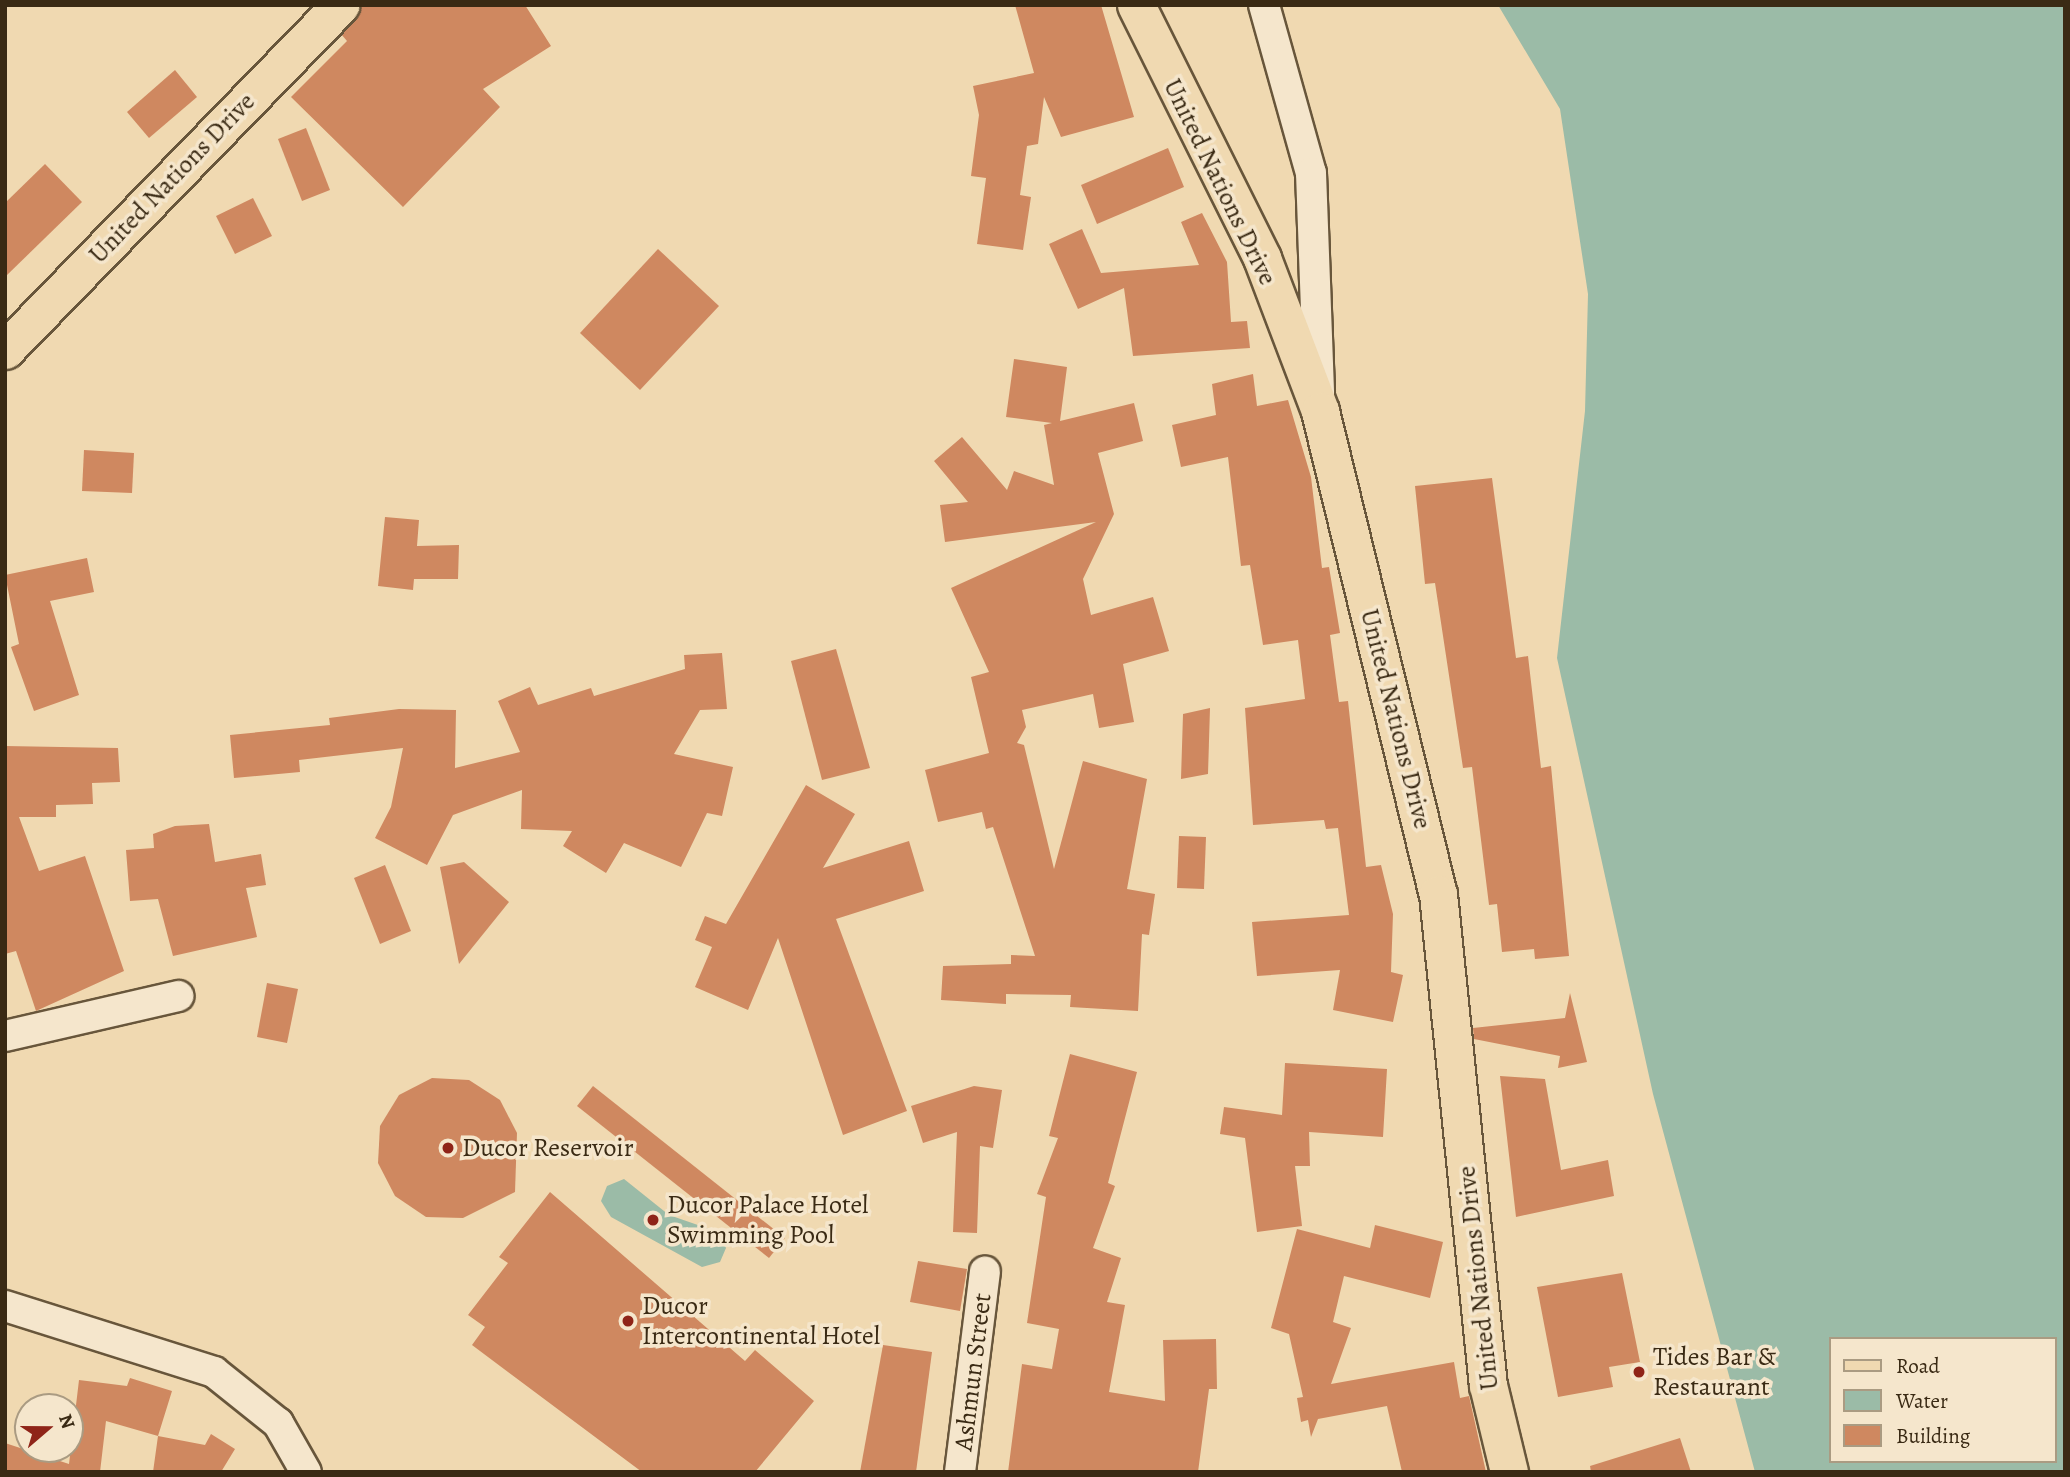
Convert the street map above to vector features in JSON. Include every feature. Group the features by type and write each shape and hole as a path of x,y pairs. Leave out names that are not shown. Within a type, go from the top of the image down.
{"main road":[{"name":"United Nations Drive","path":"5,350 340,5"},
{"name":"United Nations Drive","path":"1136,5 1262,258 1320,411 1438,894 1488,1385 1509,1472"}],"street":[{"path":"1265,5 1311,173 1320,411"},
{"path":"5,1036 178,996"},
{"name":"Ashmun Street","path":"960,1472 985,1272"},
{"path":"5,1306 214,1372 278,1423 306,1472"}],"water":[{"path":"1498,5 2065,5 2065,1472 1755,1472 1653,1094 1557,658 1585,411 1588,294 1560,109"},
{"name":"Ducor Palace Hotel Swimming Pool","path":"624,1179 669,1215 718,1232 726,1248 720,1262 702,1267 611,1217 601,1201 607,1186"}],"building":[{"path":"360,5 525,5 551,46 483,89 500,107 403,207 291,97 347,41 341,34"},
{"path":"1015,5 1101,5 1134,117 1061,137 1044,97 1038,144 1027,146 1020,195 1031,197 1023,250 977,244 986,178 971,176 979,115 973,86 1034,73"},
{"path":"175,70 197,97 149,138 127,112"},
{"path":"306,128 330,190 302,201 278,139"},
{"path":"1168,148 1184,187 1097,224 1081,185"},
{"path":"45,164 82,202 5,277 5,203"},
{"path":"253,198 272,236 235,254 216,216"},
{"path":"1202,213 1227,262 1231,322 1247,321 1250,348 1133,356 1124,288 1078,309 1049,244 1082,229 1101,273 1199,265 1181,222"},
{"path":"658,249 719,306 640,390 580,333"},
{"path":"1014,359 1067,367 1060,421 1134,403 1143,441 1098,453 1114,514 1083,579 1091,615 1153,597 1169,651 1123,664 1134,722 1099,728 1093,694 1022,710 1026,727 1017,743 1024,745 1054,869 1083,761 1147,779 1127,889 1155,894 1149,935 1142,934 1138,1011 1070,1007 1071,995 1006,994 1006,1004 941,1000 943,966 1011,964 1011,955 1035,956 993,827 986,829 982,812 938,822 925,770 989,753 971,677 989,672 951,588 1096,522 945,542 940,505 968,502 934,461 962,437 1007,490 1014,471 1054,485 1044,425 1052,423 1006,417"},
{"path":"1253,374 1257,406 1288,400 1311,477 1322,568 1329,567 1340,633 1330,635 1339,702 1348,701 1366,867 1381,865 1393,914 1391,972 1403,975 1393,1022 1333,1010 1340,970 1257,976 1252,922 1349,915 1338,828 1326,829 1324,820 1253,825 1245,708 1305,699 1298,640 1263,645 1250,565 1241,566 1228,457 1181,467 1172,425 1216,415 1212,384"},
{"path":"84,450 134,453 132,493 82,491"},
{"path":"1492,478 1516,658 1528,656 1541,768 1551,766 1569,956 1535,959 1534,949 1502,952 1497,904 1489,905 1472,767 1463,768 1435,583 1425,584 1415,486"},
{"path":"385,517 419,520 417,546 459,545 458,579 414,579 413,590 378,586"},
{"path":"87,558 94,592 50,601 79,695 34,711 11,647 19,644 5,575"},
{"path":"836,649 870,768 822,780 791,661"},
{"path":"722,653 727,709 700,710 674,754 733,767 722,816 707,813 681,867 624,843 606,873 563,846 572,831 521,829 522,790 453,815 427,865 375,838 391,807 403,748 299,760 300,772 234,778 230,735 330,725 329,718 399,709 456,710 455,768 520,752 498,701 530,687 538,705 591,688 594,696 685,669 684,655"},
{"path":"1210,708 1208,774 1181,779 1183,714"},
{"path":"5,746 118,748 120,782 92,783 93,804 56,805 56,817 19,817 39,871 85,856 124,971 36,1011 16,951 5,954"},
{"path":"806,785 855,814 823,868 909,841 924,891 836,919 907,1111 843,1135 778,938 748,1010 695,987 712,947 695,940 705,916 726,924"},
{"path":"209,824 215,862 261,854 266,885 246,888 257,937 173,956 158,899 130,901 126,850 154,848 153,834 175,826"},
{"path":"1179,836 1206,837 1204,889 1177,888"},
{"path":"464,862 509,902 459,964 440,867"},
{"path":"385,865 411,931 380,944 354,878"},
{"path":"267,983 298,989 287,1043 257,1037"},
{"path":"1570,993 1587,1062 1558,1068 1560,1056 1474,1039 1473,1028 1565,1018"},
{"path":"1070,1054 1137,1072 1108,1183 1115,1186 1093,1248 1121,1258 1107,1302 1125,1305 1109,1392 1165,1401 1163,1340 1216,1339 1217,1389 1209,1389 1198,1472 1008,1472 1022,1364 1052,1369 1059,1329 1027,1323 1046,1197 1037,1194 1058,1138 1049,1136"},
{"path":"1285,1063 1387,1069 1383,1137 1309,1132 1310,1166 1295,1166 1302,1226 1257,1232 1245,1138 1220,1134 1224,1107 1282,1115"},
{"path":"1500,1076 1545,1079 1561,1170 1608,1160 1614,1196 1516,1217"},
{"name":"Ducor Reservoir","path":"432,1078 469,1080 500,1100 517,1133 515,1192 463,1218 426,1217 395,1196 378,1163 380,1126 399,1095"},
{"path":"593,1086 785,1238 769,1258 577,1106"},
{"path":"974,1086 1002,1090 993,1148 980,1146 977,1233 953,1232 957,1132 923,1143 911,1106"},
{"name":"Ducor Intercontinental Hotel","path":"550,1192 745,1361 755,1350 814,1401 755,1472 642,1472 472,1345 485,1327 468,1315 508,1263 499,1257"},
{"path":"1375,1225 1443,1242 1430,1298 1344,1276 1333,1322 1351,1328 1331,1384 1454,1362 1460,1398 1469,1396 1486,1472 1402,1472 1387,1406 1318,1419 1311,1437 1308,1420 1301,1422 1297,1398 1303,1397 1289,1334 1271,1328 1297,1229 1370,1248"},
{"path":"918,1261 967,1269 960,1311 910,1302"},
{"path":"1622,1273 1640,1362 1609,1367 1613,1387 1558,1397 1537,1287"},
{"path":"883,1345 932,1352 916,1472 860,1472"},
{"path":"130,1378 172,1391 158,1436 106,1421 100,1472 5,1472 5,1443 14,1446 14,1463 84,1463 84,1393 77,1393 79,1380 127,1386"},
{"path":"211,1434 235,1449 221,1472 153,1472 158,1436 205,1445"},
{"path":"1680,1438 1691,1472 1591,1472 1590,1466"}],"place":[{"name":"Ducor Reservoir","path":"448,1148"},
{"name":"Ducor Palace Hotel Swimming Pool","path":"653,1220"},
{"name":"Ducor Intercontinental Hotel","path":"628,1321"},
{"name":"Tides Bar & Restaurant","path":"1639,1372"}]}
